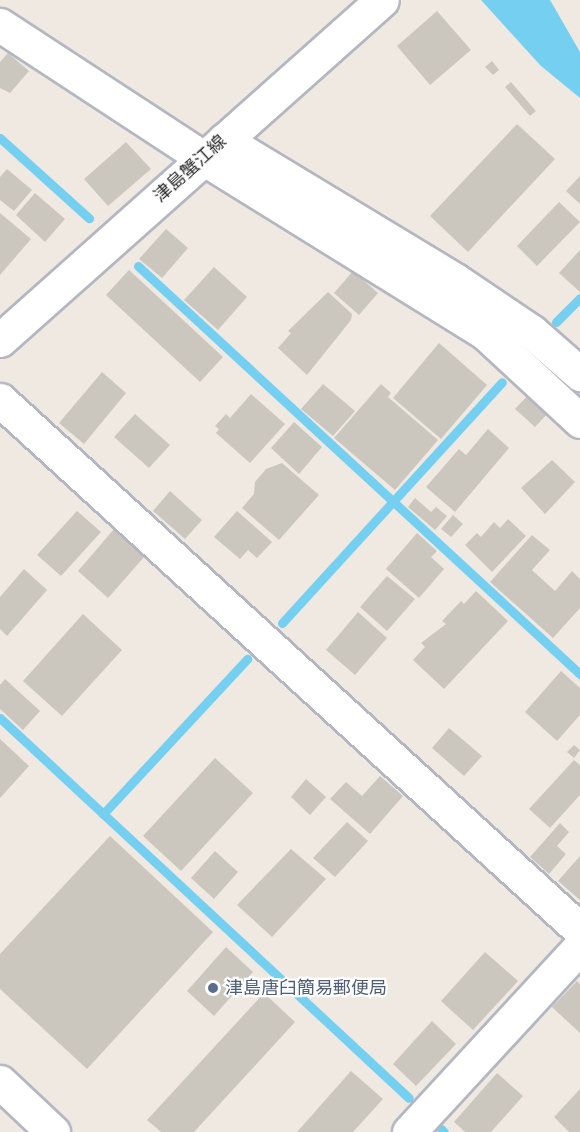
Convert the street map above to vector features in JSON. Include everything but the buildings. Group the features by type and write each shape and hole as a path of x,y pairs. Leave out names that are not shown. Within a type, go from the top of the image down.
{"street":[{"name":"津島蟹江線","path":"0,340 382,0"},
{"path":"0,25 214,148 455,280 532,332 580,374"},
{"path":"214,148 484,332 580,421"},
{"path":"0,400 580,930"},
{"path":"409,1132 580,947"},
{"path":"0,1082 54,1132"}],"water":[{"path":"481,0 550,0 580,52 580,98 541,66"}],"waterway":[{"path":"0,138 89,218"},
{"path":"138,266 580,674"},
{"path":"556,322 580,298"},
{"path":"282,623 502,382"},
{"path":"103,814 247,659"},
{"path":"0,718 409,1098"},
{"path":"441,1129 444,1132"}],"place":[{"name":"津島唐臼簡易郵便局","path":"213,988"}]}
